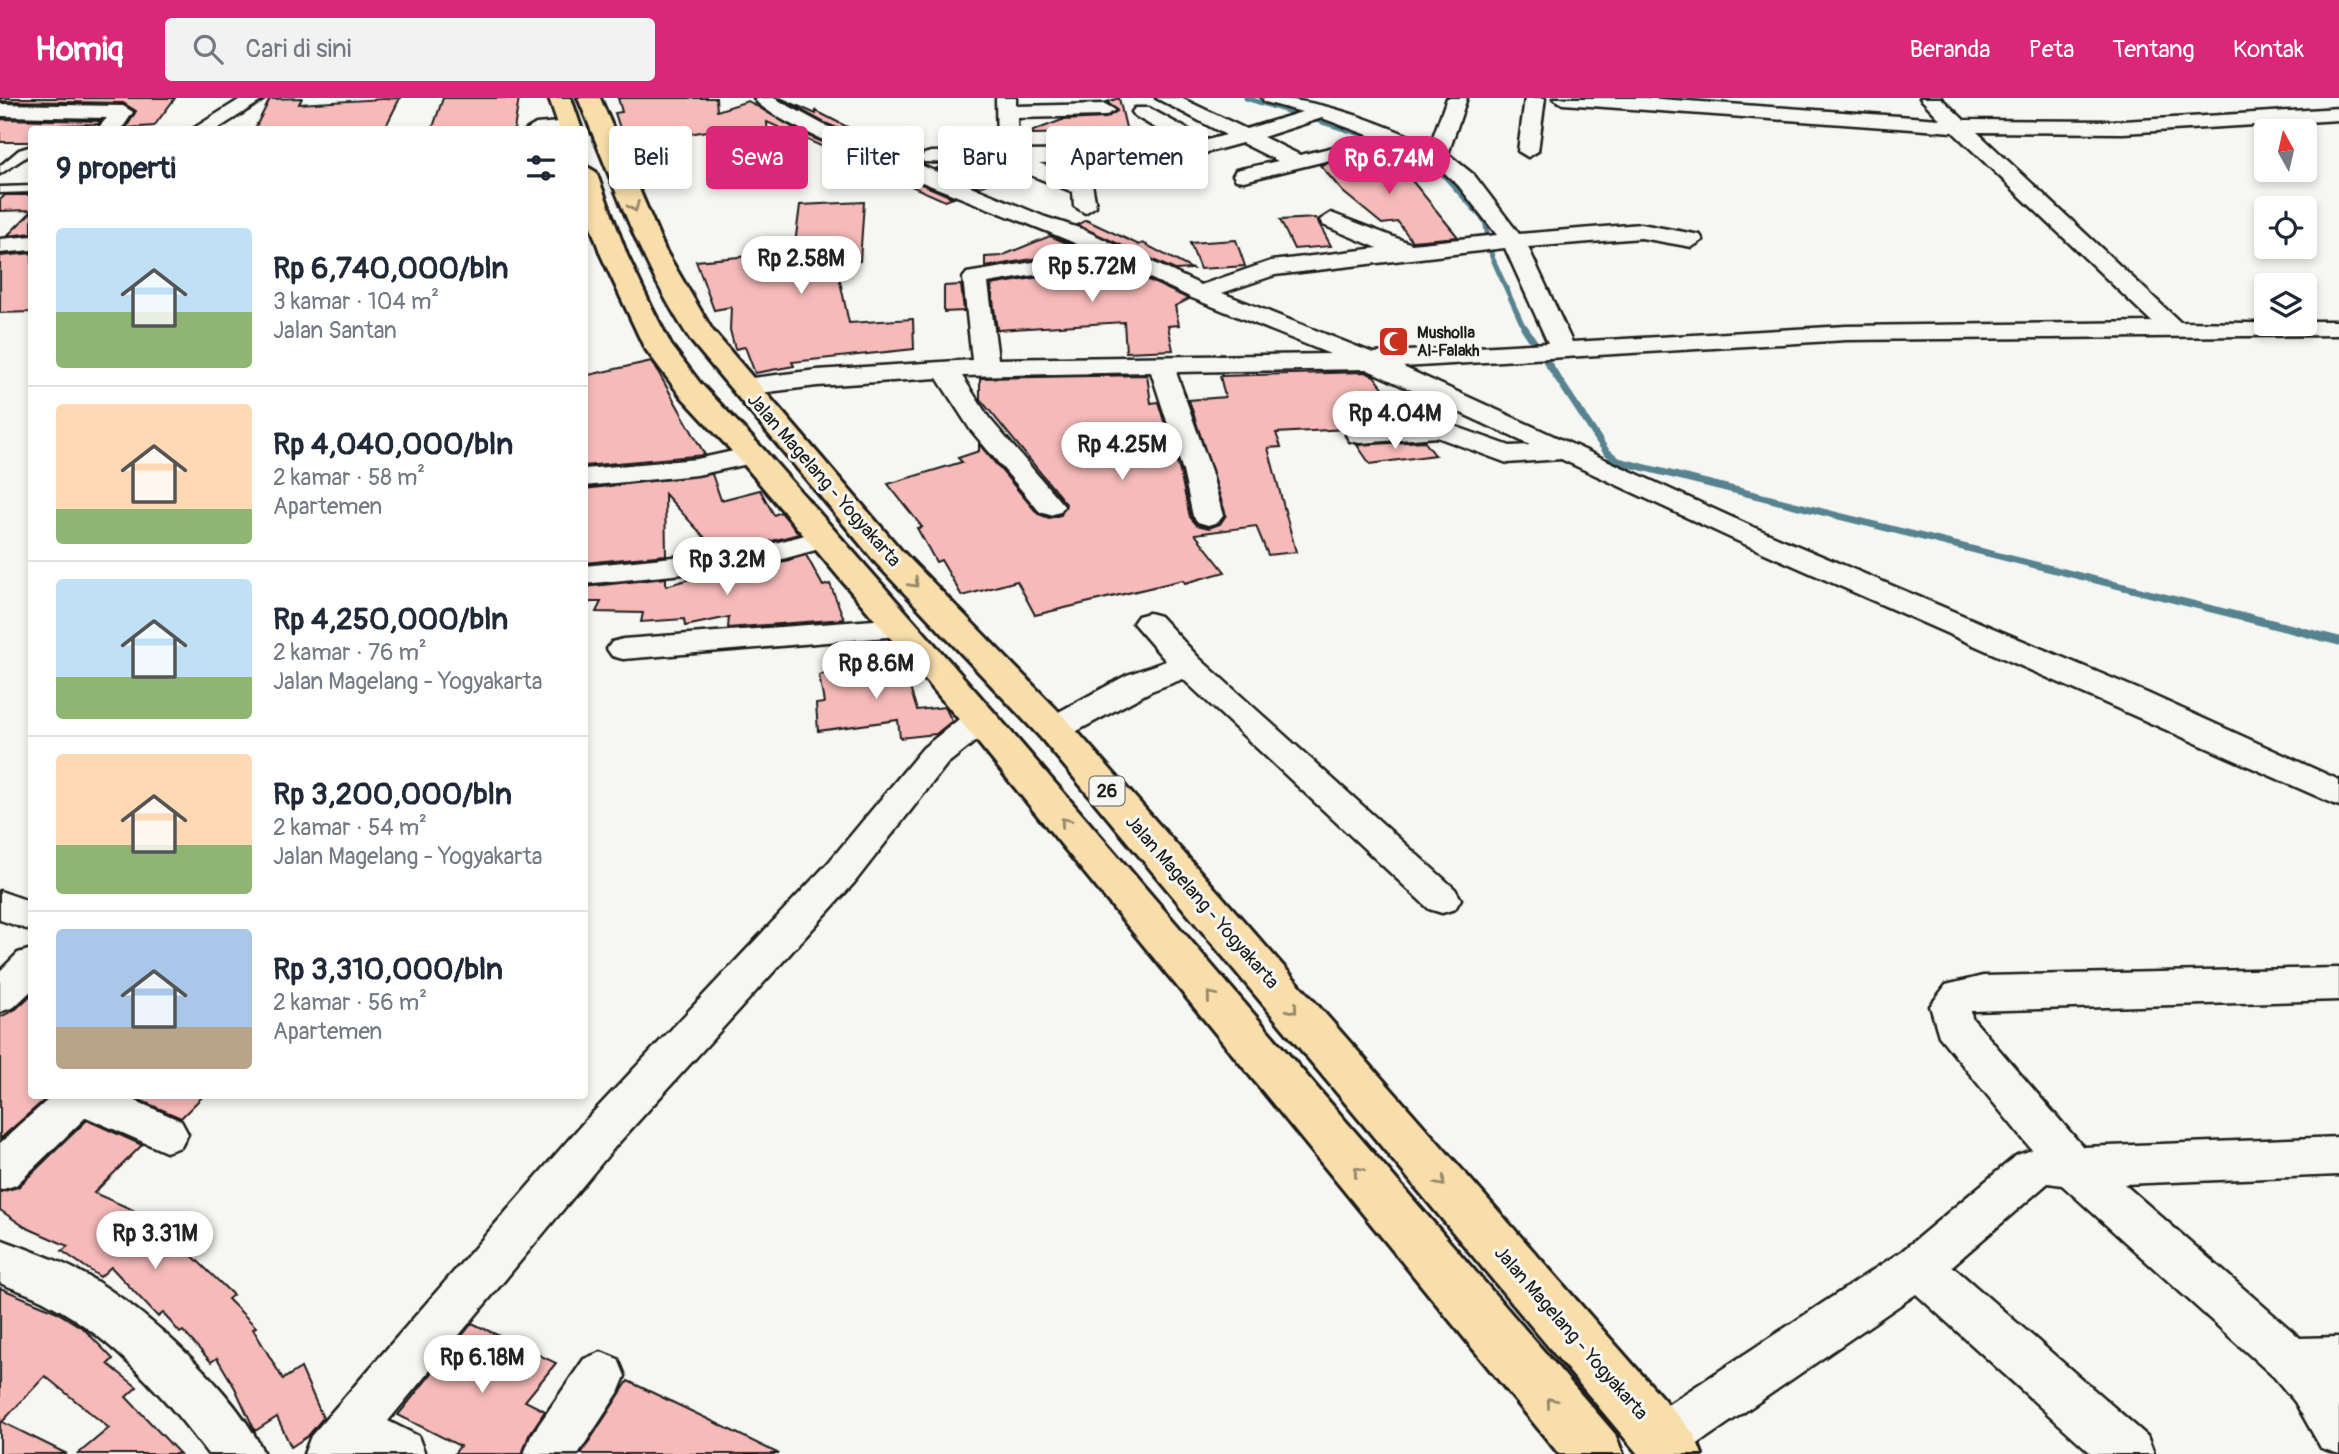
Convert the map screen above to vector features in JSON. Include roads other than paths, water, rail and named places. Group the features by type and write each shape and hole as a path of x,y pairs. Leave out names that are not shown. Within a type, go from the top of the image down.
{"highway":[{"name":"Jalan Magelang - Yogyakarta","path":"559,98 577,118"},
{"name":"Jalan Magelang - Yogyakarta","path":"588,161 614,255 658,347 690,389 752,455 980,720 1595,1454"},
{"name":"Jalan Magelang - Yogyakarta","path":"594,184 678,303 744,387 888,556 1054,729 1668,1447"}],"street":[{"path":"205,126 256,98"},
{"path":"764,98 767,104 817,129 1100,246 1200,293 1370,361 1743,533 2135,701 2339,794"},
{"path":"1166,98 1297,162"},
{"path":"1272,98 1308,117 1437,156 1466,180 1507,242 1559,351"},
{"path":"1437,156 1457,98"},
{"path":"1528,151 1535,98"},
{"path":"1563,98 1668,102 1958,126 2098,128 2330,115 2339,128"},
{"path":"1930,98 2172,328"},
{"path":"2137,104 2161,125"},
{"path":"0,110 129,105"},
{"path":"110,126 129,105"},
{"path":"1007,126 1006,105 1105,110"},
{"path":"1142,112 1197,149 1308,117"},
{"path":"550,126 577,118"},
{"path":"1244,175 1351,149"},
{"path":"931,158 938,158"},
{"path":"1067,189 1084,198 1083,189"},
{"path":"1331,220 1368,238 1416,253"},
{"path":"1200,293 1271,268 1416,253 1474,244 1641,231 1692,240"},
{"path":"986,367 975,278 1050,266 1100,246"},
{"path":"744,387 945,369 1160,362 1370,361 1860,332 2339,328"},
{"path":"1160,362 1197,471 1208,516"},
{"path":"945,369 960,400 978,425 1012,460 1050,506"},
{"path":"1360,435 1440,429 1507,455 1567,450"},
{"path":"588,478 698,467 752,455"},
{"path":"588,575 753,558 824,540"},
{"path":"1149,623 1188,665 1442,899"},
{"path":"623,649 901,628"},
{"path":"1054,729 1139,683 1188,665"},
{"path":"400,1454 340,1441 598,1135 841,873 935,756 980,720"},
{"path":"0,905 28,915"},
{"path":"2339,984 1983,992 1960,996 1950,1006 1953,1024 2073,1167 2291,1361 2312,1385 2339,1430"},
{"path":"0,1171 79,1099"},
{"path":"89,1099 166,1134"},
{"path":"1668,1447 1918,1266 2039,1166 2073,1167 2339,1156"},
{"path":"0,1261 74,1292 145,1348 219,1427 239,1454"},
{"path":"1918,1266 2129,1454"},
{"path":"2291,1361 2339,1360"},
{"path":"549,1454 601,1377"}],"lane":[{"path":"0,171 28,150"},
{"path":"0,190 28,189"}],"waterway":[{"path":"1246,98 1367,136 1432,162 1485,221 1492,257 1524,328"},
{"path":"1524,327 1606,451 1618,461 2252,619"},
{"path":"2245,617 2339,641"}],"place":[{"name":"Musholla Al-Falakh","path":"1394,342"}]}
